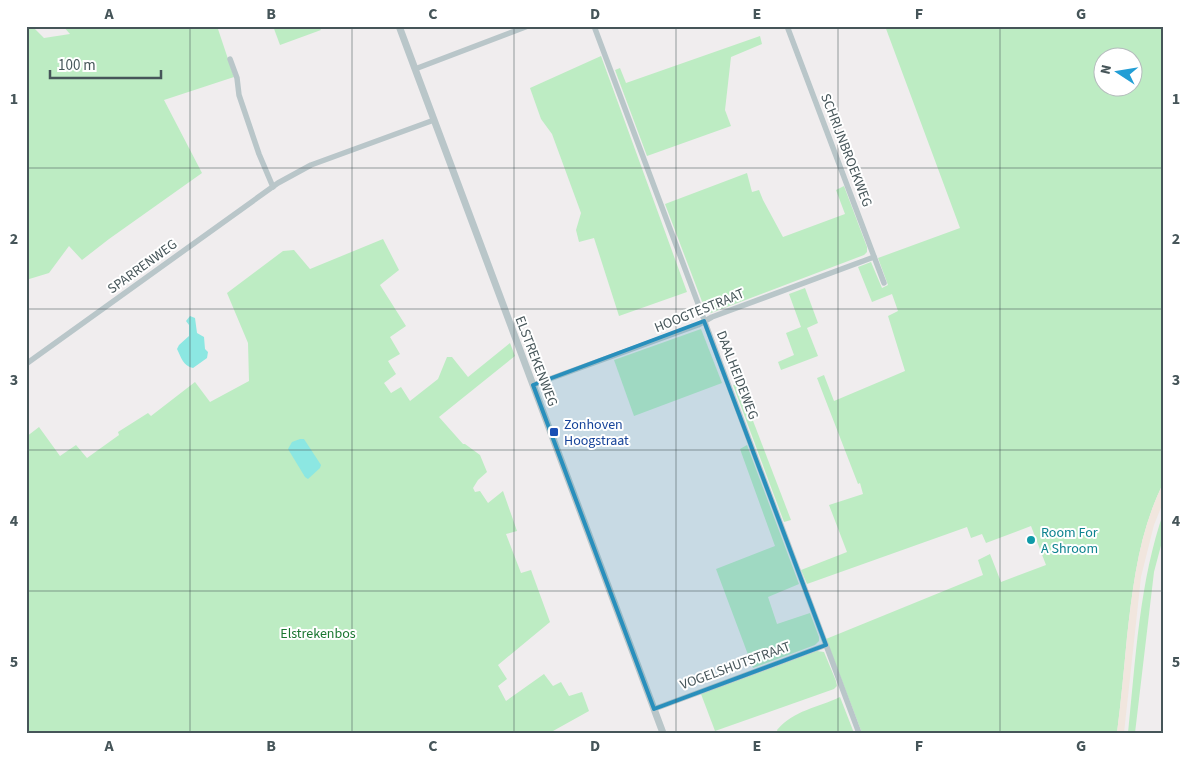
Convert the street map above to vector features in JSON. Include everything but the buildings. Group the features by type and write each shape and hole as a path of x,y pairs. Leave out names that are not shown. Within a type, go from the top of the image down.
{"street":[{"name":"ELSTREKENWEG","path":"399,26 663,733"},
{"path":"415,69 528,26"},
{"name":"DAALHEIDEWEG","path":"594,26 859,733"},
{"name":"SCHRIJNBROEKWEG","path":"788,26 884,283"},
{"path":"230,60 239,95 259,154 273,187"},
{"name":"SPARRENWEG","path":"26,364 273,187 311,165 434,120"},
{"name":"HOOGTESTRAAT","path":"533,385 698,325 704,321 874,257"},
{"name":"VOGELSHUTSTRAAT","path":"654,709 826,645"}],"highlighted area":[{"path":"704,321 826,645 654,709 533,385"}],"green space":[{"path":"26,26 32,26 44,38 70,34 63,26 217,26 234,77 164,100 202,173 82,260 69,246 49,273 26,280"},
{"path":"273,26 319,26 321,30 280,45"},
{"path":"885,26 1164,26 1164,482 1155,500 1138,558 1129,617 1117,733 862,733 826,639 983,575 978,560 990,554 1001,582 1046,565 1031,526 986,543 982,534 971,538 967,527 807,584 801,570 847,552 829,505 863,494 817,378 824,375 834,401 905,371 888,316 898,311 892,294 872,302 858,267 871,262 882,288 888,285 878,258 960,228"},
{"path":"760,36 762,44 731,57 725,110 731,126 647,156 615,70 620,68 626,83"},
{"path":"601,56 687,292 619,316 594,238 579,242 576,230 581,213 552,134 541,119 530,88"},
{"path":"747,173 752,192 759,190 783,237 845,214 836,190 844,186 867,247 867,252 864,255 711,313 706,312 665,204"},
{"name":"Elstrekenbos","path":"383,239 399,270 380,285 406,326 390,337 400,354 388,361 396,374 384,383 391,393 401,387 410,401 438,379 447,357 452,357 468,377 510,343 515,356 439,417 463,444 480,455 487,472 478,480 473,488 475,492 480,491 488,503 503,491 517,531 506,534 521,573 531,570 550,622 498,665 507,679 498,686 506,701 544,674 553,686 561,682 569,696 582,692 589,711 553,731 553,733 26,733 26,437 39,427 60,456 76,445 87,458 119,435 118,432 148,413 151,416 195,382 210,402 249,381 248,343 227,293 283,251 294,250 310,269"},
{"path":"805,288 818,323 807,328 818,356 781,370 778,362 794,355 786,333 801,327 789,294"},
{"path":"701,329 722,383 634,416 614,360"},
{"path":"739,384 791,520 784,522 733,385"},
{"path":"747,445 799,584 768,597 777,624 810,613 819,637 819,641 815,645 753,668 716,569 775,546 740,449"},
{"path":"1164,511 1164,534 1154,572 1135,733 1128,733 1136,649 1144,593 1149,565"},
{"path":"817,651 824,652 836,681 837,686 834,689 715,731 701,694"},
{"path":"840,697 854,733 778,733 777,730 791,718"}],"sand":[{"path":"1164,482 1164,500 1154,525 1141,577 1124,733 1117,733 1129,617 1138,558 1155,500"}],"water":[{"path":"190,316 195,318 197,333 204,337 205,349 208,352 207,358 193,368 185,363 177,349 189,336 189,325 186,321"},
{"path":"304,439 321,465 308,479 288,449 292,442"}],"place":[{"name":"Zonhoven Hoogstraat","path":"554,432"},
{"name":"Room For A Shroom","path":"1031,540"}]}
